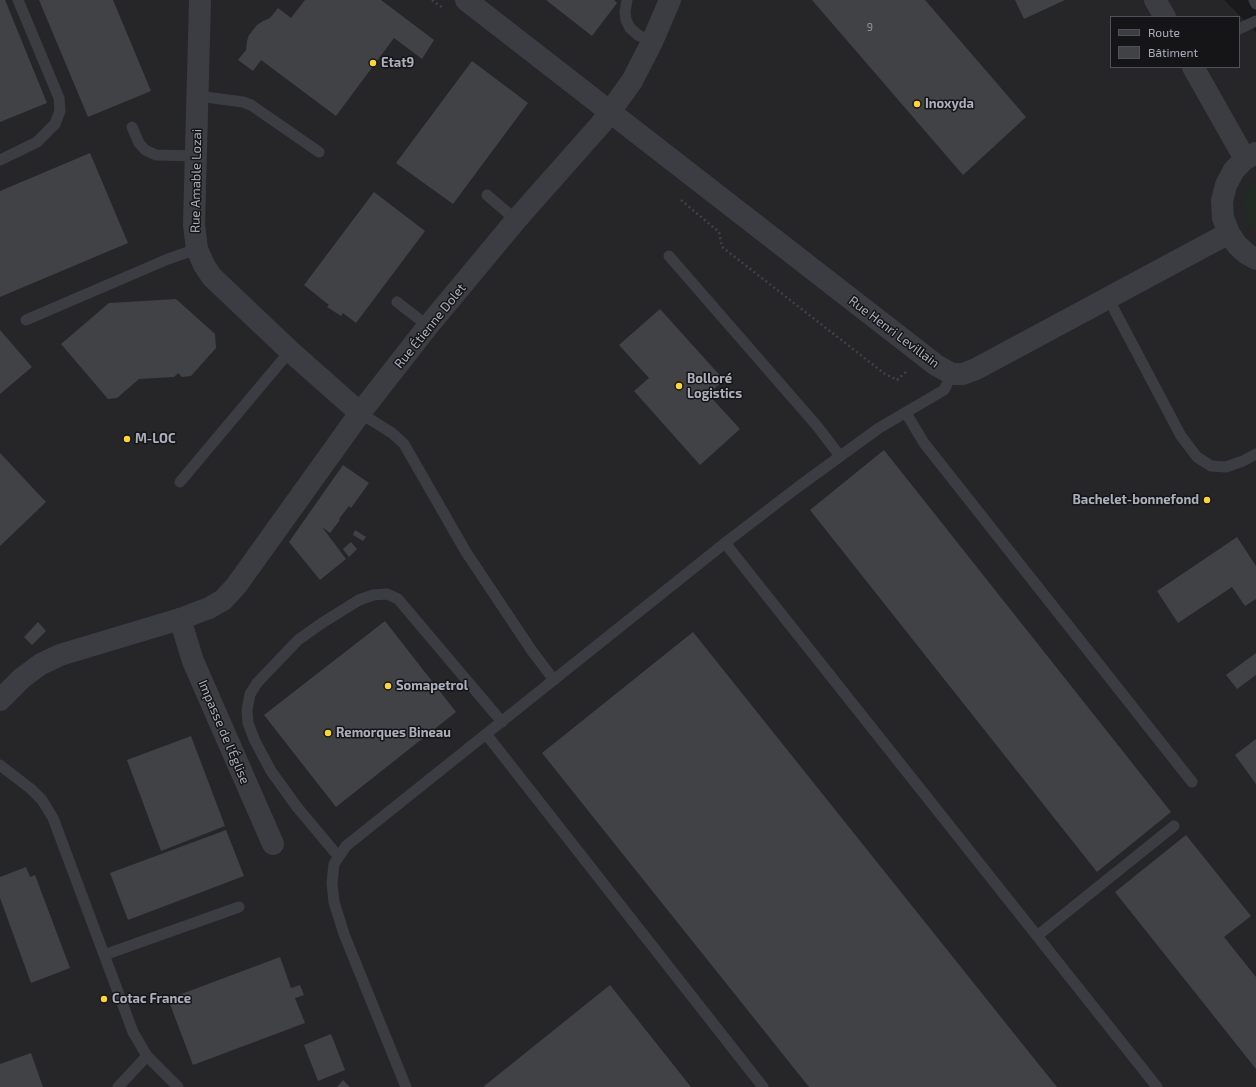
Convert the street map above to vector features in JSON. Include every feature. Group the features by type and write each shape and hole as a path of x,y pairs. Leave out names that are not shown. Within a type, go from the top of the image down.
{"street":[{"name":"Rue Amable Lozai","path":"200,0 194,225 197,249 204,265 212,277 290,351 360,413"},
{"name":"Rue Henri Levillain","path":"466,0 924,356 952,374 963,374 976,369 1229,234"},
{"name":"Rue Étienne Dolet","path":"0,700 22,678 41,664 60,655 172,621 209,608 223,600 236,586 360,413 428,326 516,220 597,129 610,112 632,81 652,42 670,0"},
{"path":"1155,0 1164,16"},
{"path":"1195,68 1251,156 1234,170 1226,185 1222,201 1223,218 1229,234 1237,245 1247,254 1256,259"},
{"name":"Impasse de l'Église","path":"172,621 193,661 273,844"}],"lane":[{"path":"0,160 37,142 55,124 60,111 59,98 18,0"},
{"path":"627,0 625,12 626,20 630,28 638,35 652,42"},
{"path":"1254,0 1256,4"},
{"path":"1240,29 1256,21"},
{"path":"198,96 243,102 250,105 319,152"},
{"path":"132,127 139,143 145,150 156,155 196,156"},
{"path":"487,195 516,220"},
{"path":"26,320 168,259 197,249"},
{"path":"669,256 817,426 840,456"},
{"path":"1108,298 1181,436 1197,457 1211,466 1226,467 1243,461 1256,454"},
{"path":"397,302 428,326"},
{"path":"180,482 290,351"},
{"path":"406,1087 344,934 334,902 332,883 334,864 338,856 346,846 725,543 879,428 944,390 952,374"},
{"path":"360,413 392,433 404,444 466,552 532,651 554,680"},
{"path":"906,413 924,442 1192,782"},
{"path":"725,543 1157,1087"},
{"path":"338,856 297,807 271,771 255,741 248,723 247,710 250,694 257,683 298,640 359,600 373,595 387,594 398,599 502,722"},
{"path":"486,734 763,1087"},
{"path":"0,765 31,789 42,800 52,818 133,1032 147,1056 178,1087"},
{"path":"1037,936 1174,826"},
{"path":"104,955 239,907"},
{"path":"118,1087 147,1056"}],"path":[{"path":"677,197 719,232 722,247 885,374 897,380 924,356"}],"shaded area":[{"path":"0,0 1224,0 1240,16 1256,32 1256,1087 0,1087"},
{"path":"1256,180 1256,231 1249,223 1245,203 1247,193"}],"building":[{"path":"0,0 5,0 47,103 0,122"},
{"path":"39,0 113,0 151,91 88,117"},
{"path":"305,0 381,0 434,40 422,59 394,38 336,116 261,60 253,71 238,60 246,50 249,35 257,25 270,18 278,8 291,18"},
{"path":"546,0 614,0 617,3 592,36"},
{"path":"812,0 925,0 1026,117 963,175"},
{"path":"1015,0 1065,0 1024,19"},
{"path":"472,61 528,103 453,204 396,163"},
{"path":"90,153 128,243 0,297 0,191"},
{"path":"374,192 425,231 356,323 343,313 341,316 327,307 329,305 304,285"},
{"path":"176,299 215,334 216,348 191,376 182,377 178,373 174,377 139,379 117,398 108,399 61,344 109,303"},
{"name":"Bolloré Logistics","path":"660,309 724,380 708,394 740,429 700,465 634,391 649,378 619,345"},
{"path":"0,330 32,367 0,394"},
{"path":"884,450 1171,812 1097,872 810,510"},
{"path":"0,453 46,502 0,546"},
{"path":"343,465 369,483 351,508 349,506 330,533 322,527 346,559 320,580 289,542"},
{"path":"355,530 366,537 363,541 353,535"},
{"path":"1237,537 1256,566 1256,599 1245,606 1232,587 1178,623 1157,591"},
{"path":"351,542 357,549 349,557 343,549"},
{"path":"385,621 456,712 336,807 264,715"},
{"path":"38,622 46,631 32,645 24,637"},
{"path":"693,632 1057,1087 809,1087 542,753"},
{"path":"1256,653 1256,675 1237,689 1226,675"},
{"path":"191,736 225,826 161,851 127,760"},
{"path":"1256,739 1256,784 1235,755"},
{"path":"226,830 244,876 128,920 110,873"},
{"path":"1186,835 1251,916 1224,937 1256,977 1256,1069 1115,892"},
{"path":"26,867 30,877 35,875 70,968 31,983 0,898 0,877"},
{"path":"280,957 291,988 300,985 304,995 295,998 305,1023 193,1065 168,999"},
{"path":"610,985 691,1087 483,1087"},
{"path":"331,1034 345,1070 318,1081 304,1045"},
{"path":"31,1053 43,1087 0,1087 0,1064"},
{"path":"343,1080 350,1087 337,1087"}],"place":[{"name":"Etat9","path":"373,63"},
{"name":"Inoxyda","path":"917,104"},
{"name":"Bolloré Logistics","path":"679,386"},
{"name":"M-LOC","path":"127,439"},
{"name":"Bachelet-bonnefond","path":"1207,500"},
{"name":"Somapetrol","path":"388,686"},
{"name":"Remorques Bineau","path":"328,733"},
{"name":"Cotac France","path":"104,999"}]}
